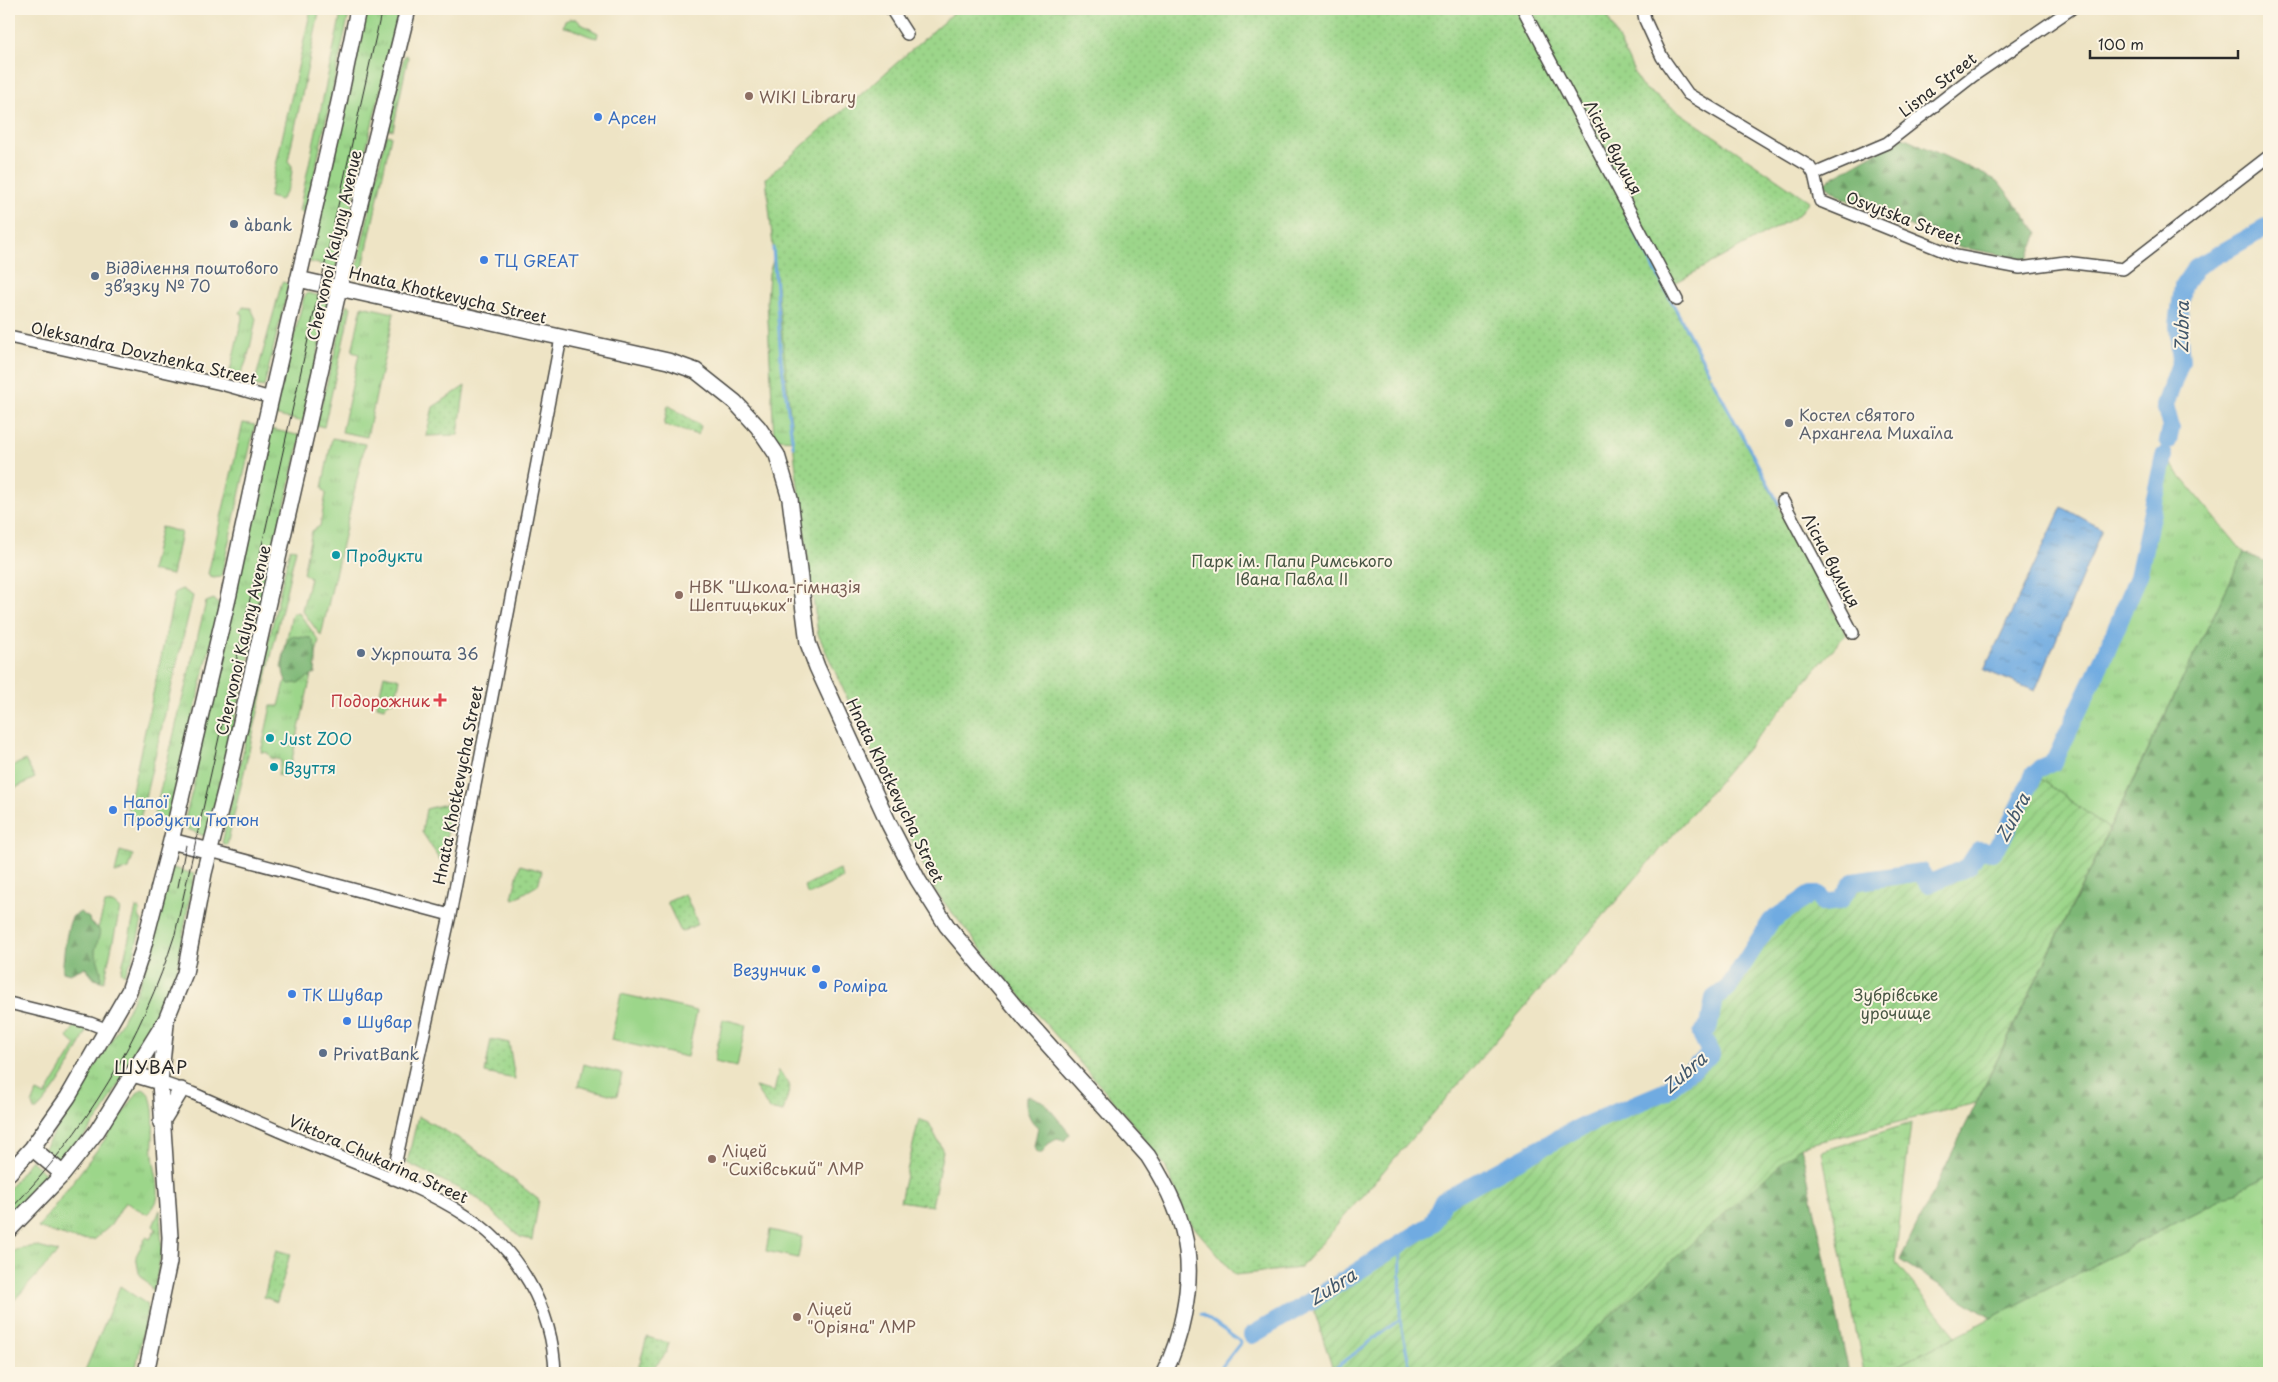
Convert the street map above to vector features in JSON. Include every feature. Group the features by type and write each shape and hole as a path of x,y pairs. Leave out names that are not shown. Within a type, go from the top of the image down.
{"main road":[{"name":"Chervonoi Kalyny Avenue","path":"9,1173 32,1148 68,1096 108,1030 131,984 171,841 339,102 358,9"},
{"name":"Chervonoi Kalyny Avenue","path":"9,1230 63,1174 97,1131 166,1020 185,973 204,873 340,288 408,9"},
{"name":"Hnata Khotkevycha Street","path":"298,279 668,360 696,371 735,402 758,427 776,454 790,499 808,643 866,775 918,880 947,926 988,976 1148,1156 1172,1199 1187,1251 1186,1302 1174,1354 1164,1373"},
{"path":"171,841 210,851"},
{"path":"146,1373 169,1262 170,1237 160,1082 166,1020"},
{"path":"133,1074 160,1082"},
{"path":"162,1123 181,1090"},
{"path":"32,1148 63,1174"}],"street":[{"path":"891,9 907,34"},
{"name":"Лісна вулиця","path":"1523,9 1677,300"},
{"path":"1643,9 1645,20 1662,57 1688,94 1809,166 1816,173"},
{"name":"Lisna Street","path":"1816,173 1887,143 1965,82 2071,9"},
{"name":"Osvytska Street","path":"1816,173 1821,202 1956,256 2020,268 2065,262 2123,269 2269,156"},
{"name":"Oleksandra Dovzhenka Street","path":"9,337 221,384 271,398"},
{"name":"Hnata Khotkevycha Street","path":"392,1179 450,914 561,338"},
{"name":"Лісна вулиця","path":"1783,501 1853,633"},
{"path":"210,851 450,914"},
{"path":"9,1003 90,1023 108,1030"},
{"name":"Viktora Chukarina Street","path":"160,1082 392,1179 465,1214 486,1230 517,1262 534,1291 548,1324 555,1359 555,1373"}],"green space":[{"path":"311,9 319,9 318,18 288,161 292,166 291,180 280,200 269,197"},
{"path":"342,9 350,9 306,213 299,211"},
{"path":"365,9 401,9 336,268 310,262 352,79"},
{"name":"Парк ім. Папи Римського Івана Павла ІІ","path":"958,9 1610,9 1609,20 1641,86 1809,201 1797,216 1664,289 1846,634 1300,1268 1235,1275 1188,1220 1165,1166 1125,1114 994,965 935,891 818,634 796,471 766,178"},
{"path":"576,19 598,33 597,38 563,27 565,21"},
{"path":"407,55 393,130 388,129 404,57"},
{"path":"386,135 391,136 363,268 357,266"},
{"path":"1903,137 1998,181 2038,233 2027,260 1961,247 1843,198 1823,183"},
{"path":"782,233 799,440 774,439 767,301 769,273"},
{"path":"282,282 289,284 264,387 254,385"},
{"path":"308,293 325,297 328,305 303,422 274,415 304,297"},
{"path":"347,304 351,307 324,427 316,425"},
{"path":"362,306 394,313 367,437 342,432 359,354 352,352"},
{"path":"243,307 251,308 256,319 246,362 239,376 234,380 230,376 230,371 243,314 240,313"},
{"path":"465,386 458,435 426,436 433,407"},
{"path":"668,405 701,426 698,435 664,425"},
{"path":"243,423 255,425 221,577 213,578 208,574"},
{"path":"271,429 301,436 209,829 204,836 183,827 196,775 198,748"},
{"path":"332,438 365,444 321,636 302,610 310,578 303,573 312,531 320,526 326,494 322,488"},
{"path":"2164,456 2244,553 2109,829 2034,774 2040,768 2054,762 2107,650 2138,577"},
{"path":"161,527 181,532 172,575 151,571"},
{"path":"290,548 296,549 227,845 222,843"},
{"path":"2244,553 2269,563 2269,1175 1991,1318 1900,1260"},
{"path":"182,589 193,596 140,819 132,821 127,814 175,592"},
{"path":"214,599 220,606 167,824 153,820 206,602"},
{"path":"299,613 319,641 288,777 278,775 281,760 271,758 268,753 261,752 271,706 279,706 288,671 281,668 292,614"},
{"path":"291,636 311,638 316,650 316,659 315,673 298,683 289,684 284,674 283,660"},
{"path":"384,675 400,679 395,701 388,703 384,708 377,706"},
{"path":"25,760 35,778 9,791 9,768"},
{"name":"Зубрівське урочище","path":"2034,774 2109,829 1976,1103 1801,1146 1546,1373 1334,1373 1311,1301 1432,1224 1443,1201 1576,1129 1664,1092 1711,1054 1701,1034 1709,1026 1714,998 1728,988 1771,921 1810,895 1819,895 1823,903 1840,901 1853,882 1921,872 1928,884 1968,867 1979,850 1992,852 2004,837"},
{"path":"454,802 441,861 422,832 426,809"},
{"path":"120,851 133,855 129,869 115,873"},
{"path":"520,865 542,871 538,885 514,899 512,898"},
{"path":"170,867 194,874 177,970 159,1012 103,1112 61,1164 44,1150 111,1041 131,1003 150,953"},
{"path":"839,869 843,878 808,895 804,886"},
{"path":"685,894 698,924 681,932 667,902"},
{"path":"113,903 120,909 104,982 94,979 86,969 105,904"},
{"path":"136,908 140,909 139,916 142,921 133,958 124,975 121,972"},
{"path":"80,912 89,918 90,923 97,927 100,932 95,951 101,971 101,980 96,979 85,967 70,974 63,972 64,952 69,926 73,916"},
{"path":"621,994 697,1011 687,1057 611,1040"},
{"path":"723,1019 746,1025 737,1067 714,1062"},
{"path":"87,1024 87,1030 77,1052 65,1072 45,1101 37,1110 34,1110 32,1104 37,1092 45,1096 76,1045 67,1037 76,1025"},
{"path":"491,1039 509,1043 515,1079 485,1073"},
{"path":"583,1064 622,1074 617,1096 578,1086"},
{"path":"779,1070 790,1087 783,1112 769,1109 755,1087 774,1092"},
{"path":"142,1089 148,1093 153,1108 153,1155 158,1195 153,1208 147,1214 125,1202 111,1225 94,1240 75,1239 38,1228 103,1142 137,1093"},
{"path":"1030,1096 1044,1102 1070,1134 1064,1141 1057,1139 1048,1144 1042,1153 1038,1153 1034,1146 1038,1127 1030,1118 1027,1110 1026,1097"},
{"path":"418,1116 467,1143 539,1200 532,1240 520,1237 476,1197 407,1163"},
{"path":"919,1119 929,1123 943,1151 932,1206 900,1201"},
{"path":"1911,1123 1895,1262 1956,1336 1884,1373 1864,1373 1822,1151"},
{"path":"1801,1146 1849,1373 1546,1373"},
{"path":"31,1160 51,1179 9,1221 9,1189"},
{"path":"2269,1175 2269,1373 1884,1373"},
{"path":"160,1210 162,1249 154,1292 139,1273 136,1256 146,1237 150,1239 156,1229 153,1226"},
{"path":"770,1230 802,1237 798,1258 766,1251"},
{"path":"34,1246 58,1252 9,1306 9,1273 15,1269 9,1262 9,1255 16,1250"},
{"path":"276,1250 290,1254 277,1302 264,1297"},
{"path":"120,1286 148,1305 135,1373 84,1373"},
{"path":"647,1337 669,1343 666,1353 650,1373 637,1373"}],"water":[{"path":"2062,507 2102,529 2035,691 1984,670"}],"waterway":[{"path":"1627,217 1709,372"},
{"name":"Zubra","path":"2168,441 2171,428 2165,405 2181,361 2178,325 2183,286 2196,267 2269,226"},
{"path":"773,248 781,359 793,446"},
{"path":"1711,377 1779,504"},
{"name":"Zubra","path":"2040,768 2054,762 2107,650 2138,577 2164,456"},
{"name":"Zubra","path":"1252,1335 1311,1301 1432,1224 1443,1201 1576,1129 1664,1092 1711,1054 1701,1034 1709,1026 1714,998 1728,988 1771,921 1810,895 1819,895 1823,903 1840,901 1853,882 1921,872 1928,884 1968,867 1979,850 1992,852 2004,837 2034,774"},
{"path":"1401,1244 1400,1319 1411,1373"},
{"path":"1201,1314 1241,1342 1217,1373"},
{"path":"1329,1373 1400,1319"}],"tram line":[{"path":"9,1211 63,1149 87,1116 108,1082 146,1010 162,973 175,934 382,9"},
{"path":"178,887 186,845"}],"place":[{"name":"WIKI Library","path":"749,96"},
{"name":"Арсен","path":"598,117"},
{"name":"àbank","path":"234,224"},
{"name":"ТЦ GREAT","path":"484,260"},
{"name":"Відділення поштового зв’язку № 70","path":"95,276"},
{"name":"Костел святого Архангела Михаїла","path":"1789,423"},
{"name":"Продукти","path":"336,555"},
{"name":"НВК \"Школа-гімназія Шептицьких\"","path":"679,595"},
{"name":"Укрпошта 36","path":"361,653"},
{"name":"Подорожник","path":"440,700"},
{"name":"Just ZOO","path":"270,738"},
{"name":"Взуття","path":"274,767"},
{"name":"Напої Продукти Тютюн","path":"113,810"},
{"name":"Везунчик","path":"816,969"},
{"name":"Роміра","path":"823,985"},
{"name":"ТК Шувар","path":"292,994"},
{"name":"Шувар","path":"347,1021"},
{"name":"PrivatBank","path":"323,1053"},
{"name":"Ліцей \"Сихівський\" ЛМР","path":"712,1159"},
{"name":"Ліцей \"Оріяна\" ЛМР","path":"797,1317"}],"district":[{"name":"ШУВАР","path":"151,1066"}]}
